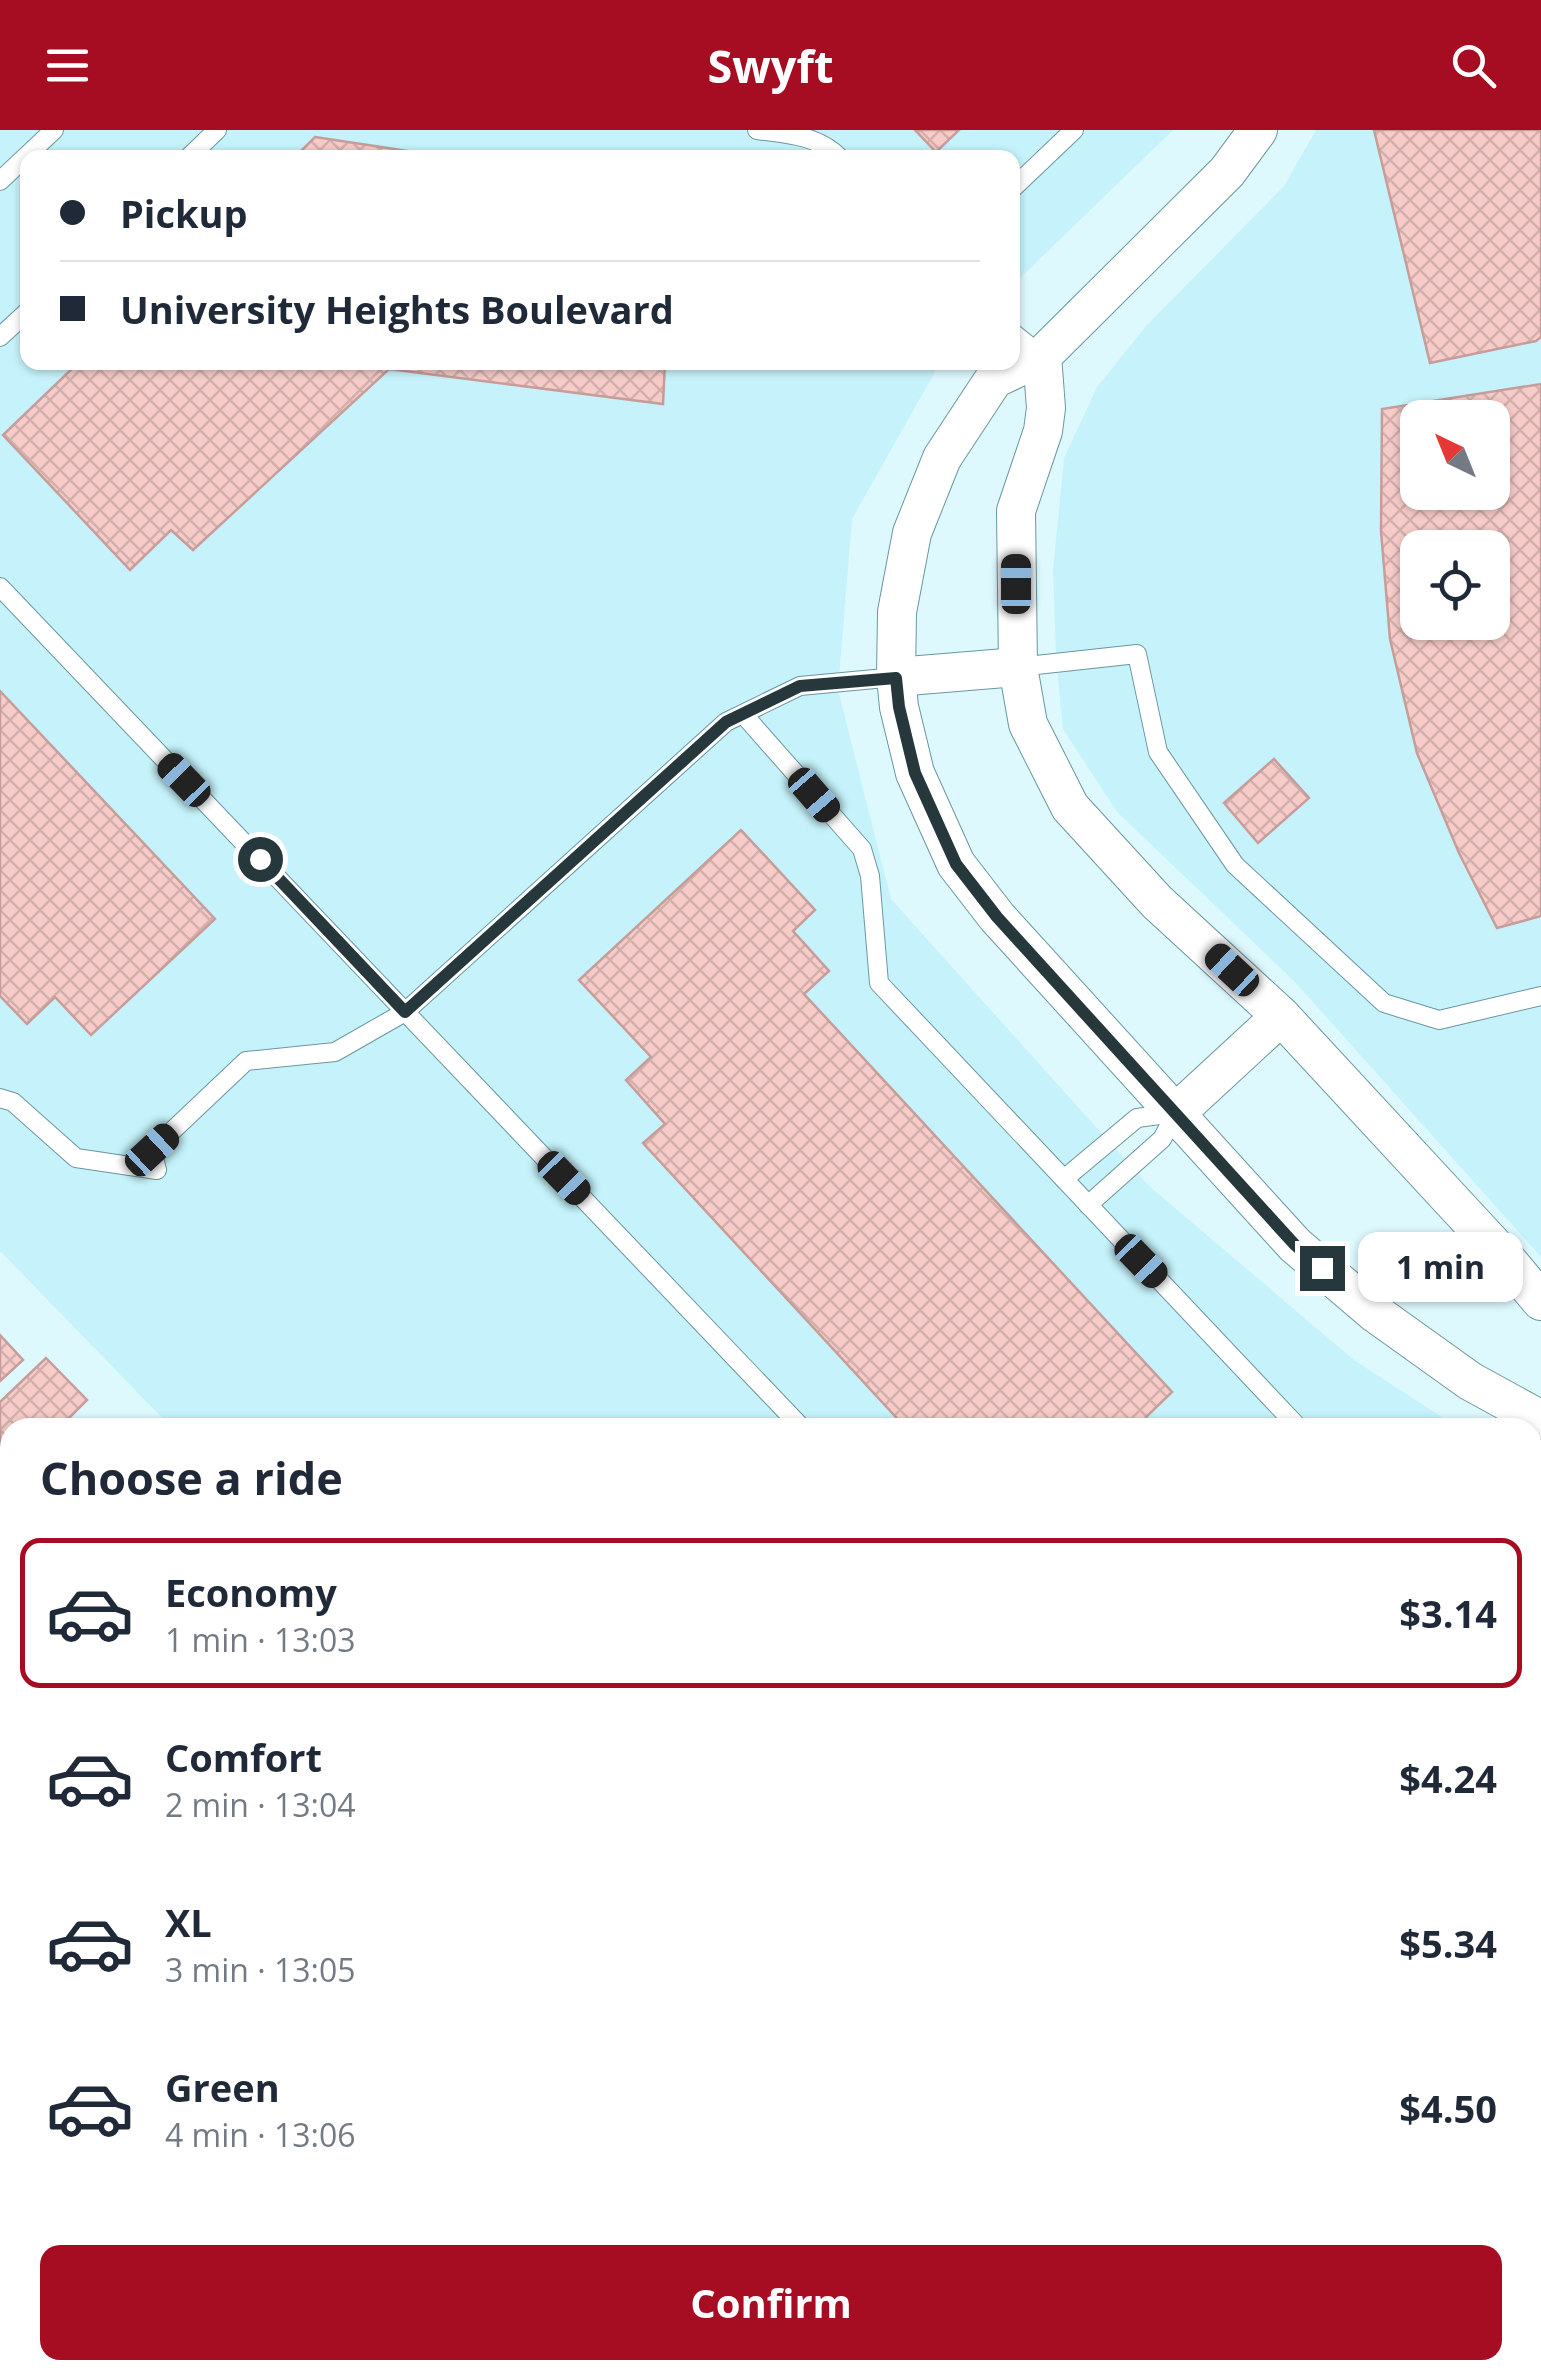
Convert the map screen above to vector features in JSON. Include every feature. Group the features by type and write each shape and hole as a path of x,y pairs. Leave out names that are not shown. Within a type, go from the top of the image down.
{"street":[{"path":"1020,367 1042,356 1228,172 1258,130"},
{"path":"1042,356 1046,408 1043,431 1016,512 1018,667 1028,724 1070,807 1157,902 1281,1016 1541,1300"},
{"path":"1014,370 994,380 942,458 912,532 897,612 899,707 915,773 956,864 997,917 1295,1245 1374,1313 1470,1381 1537,1418"},
{"path":"896,678 1018,667"},
{"path":"1176,1113 1281,1016"}],"lane":[{"path":"33,150 54,130"},
{"path":"196,150 217,130"},
{"path":"757,130 799,136 833,150"},
{"path":"1020,181 1074,130"},
{"path":"0,182 20,163"},
{"path":"0,338 20,319"},
{"path":"1020,338 1042,356"},
{"path":"0,587 792,1418"},
{"path":"1018,667 1136,654 1158,752 1235,865 1384,1003 1440,1020 1541,996"},
{"path":"0,1098 12,1102 76,1158 157,1170 152,1150 246,1061 336,1052 405,1012 726,722 800,686 896,678"},
{"path":"743,714 862,850 870,876 879,983 1290,1418"},
{"path":"1064,1180 1137,1118 1176,1113"},
{"path":"1088,1205 1162,1139 1176,1113"}],"shaded area":[{"path":"0,130 1173,130 1020,278 1020,150 20,150 20,370 936,370 852,519 838,690 891,899 1148,1185 1354,1360 1443,1418 162,1418 0,1251"},
{"path":"1316,130 1541,130 1541,1257 1294,981 1117,812 1063,729 1053,570 1064,458 1097,387 1146,326 1284,186"}],"building":[{"path":"915,130 959,130 938,150"},
{"path":"1374,130 1541,130 1541,337 1536,341 1430,363"},
{"path":"315,137 401,150 302,150"},
{"path":"71,370 388,370 193,550 171,530 130,570 3,435"},
{"path":"397,370 665,370 663,404"},
{"path":"1541,384 1541,916 1497,928 1459,853 1417,753 1390,639 1381,531 1382,409 1400,406 1400,510 1510,510 1510,400 1439,400"},
{"path":"0,691 215,919 91,1035 55,997 27,1024 0,996"},
{"path":"1274,759 1309,798 1258,843 1224,803"},
{"path":"741,830 815,910 793,931 829,971 804,994 1172,1392 1147,1418 897,1418 643,1143 665,1124 626,1080 651,1057 579,980"},
{"path":"0,1335 23,1360 0,1381"},
{"path":"46,1358 87,1400 69,1418 0,1418 0,1402"}],"route":[{"path":"260,859 405,1012 726,722 800,686 896,678 915,773 956,864 997,917 1295,1245 1322,1268"}]}
